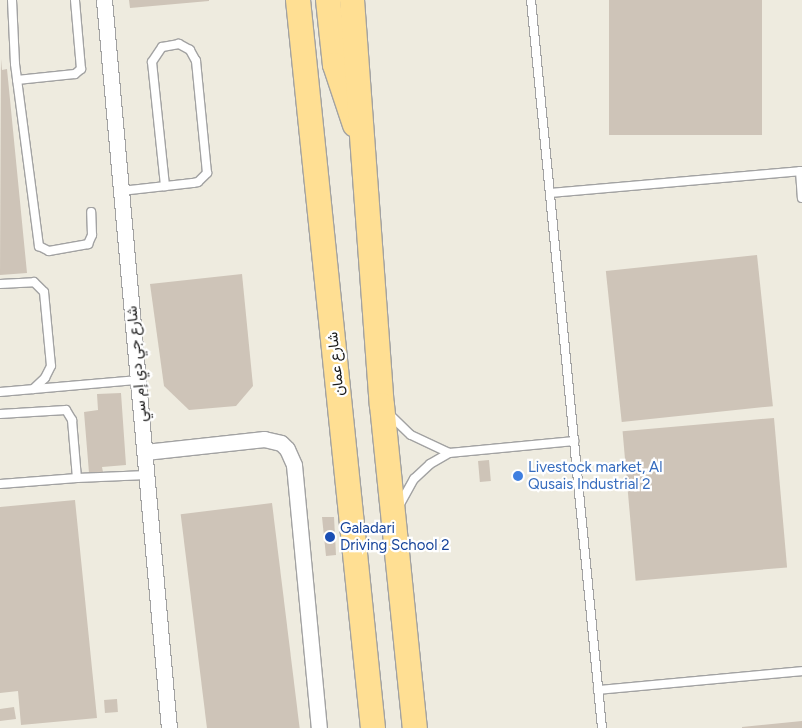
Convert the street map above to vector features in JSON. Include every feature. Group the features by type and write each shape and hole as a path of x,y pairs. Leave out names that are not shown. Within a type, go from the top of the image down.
{"main road":[{"name":"شارع عمان","path":"298,0 373,728"},
{"path":"328,0 342,93 363,142"},
{"path":"352,0 382,405 415,728"}],"street":[{"name":"شارع جي دي إم سي","path":"104,0 170,728"},
{"path":"145,452 264,439 281,443 287,449 294,465 318,728"}],"lane":[{"path":"12,0 17,80 39,246 49,251 88,244 92,235 91,212"},
{"path":"17,80 75,74 81,69 75,0"},
{"path":"531,0 602,728"},
{"path":"121,191 165,186 198,182 206,176 208,168 196,60 185,46 173,44 157,51 151,68 165,186"},
{"path":"550,193 801,171 802,198"},
{"path":"0,284 34,282 44,292 51,366 45,378 33,389"},
{"path":"0,392 138,380"},
{"path":"382,405 411,435 449,453"},
{"path":"0,414 66,410 72,420 77,478"},
{"path":"395,519 414,479 430,464 449,453 574,441"},
{"path":"0,484 147,475"},
{"path":"598,690 802,671"}],"building":[{"path":"129,0 209,0 209,1 130,8"},
{"path":"609,0 762,0 762,135 609,135"},
{"path":"1,59 2,70 7,69 27,273 0,275"},
{"path":"757,255 773,406 622,422 606,271"},
{"path":"242,274 253,386 236,406 189,410 164,386 150,284"},
{"path":"121,393 126,465 102,467 103,472 89,473 84,412 98,410 97,394"},
{"path":"774,418 787,567 636,581 623,431"},
{"path":"489,460 491,481 480,482 478,461"},
{"path":"75,500 97,718 21,725 18,691 0,693 0,507"},
{"path":"272,503 300,728 207,728 181,514"},
{"path":"322,517 334,517 336,555 326,556"},
{"path":"117,699 118,712 105,713 104,700"},
{"path":"14,707 16,719 0,721 0,709"},
{"path":"802,721 802,728 742,728 742,727"}],"place":[{"name":"Livestock market, Al Qusais Industrial 2","path":"518,476"},
{"name":"Galadari Driving School 2","path":"330,537"}]}
